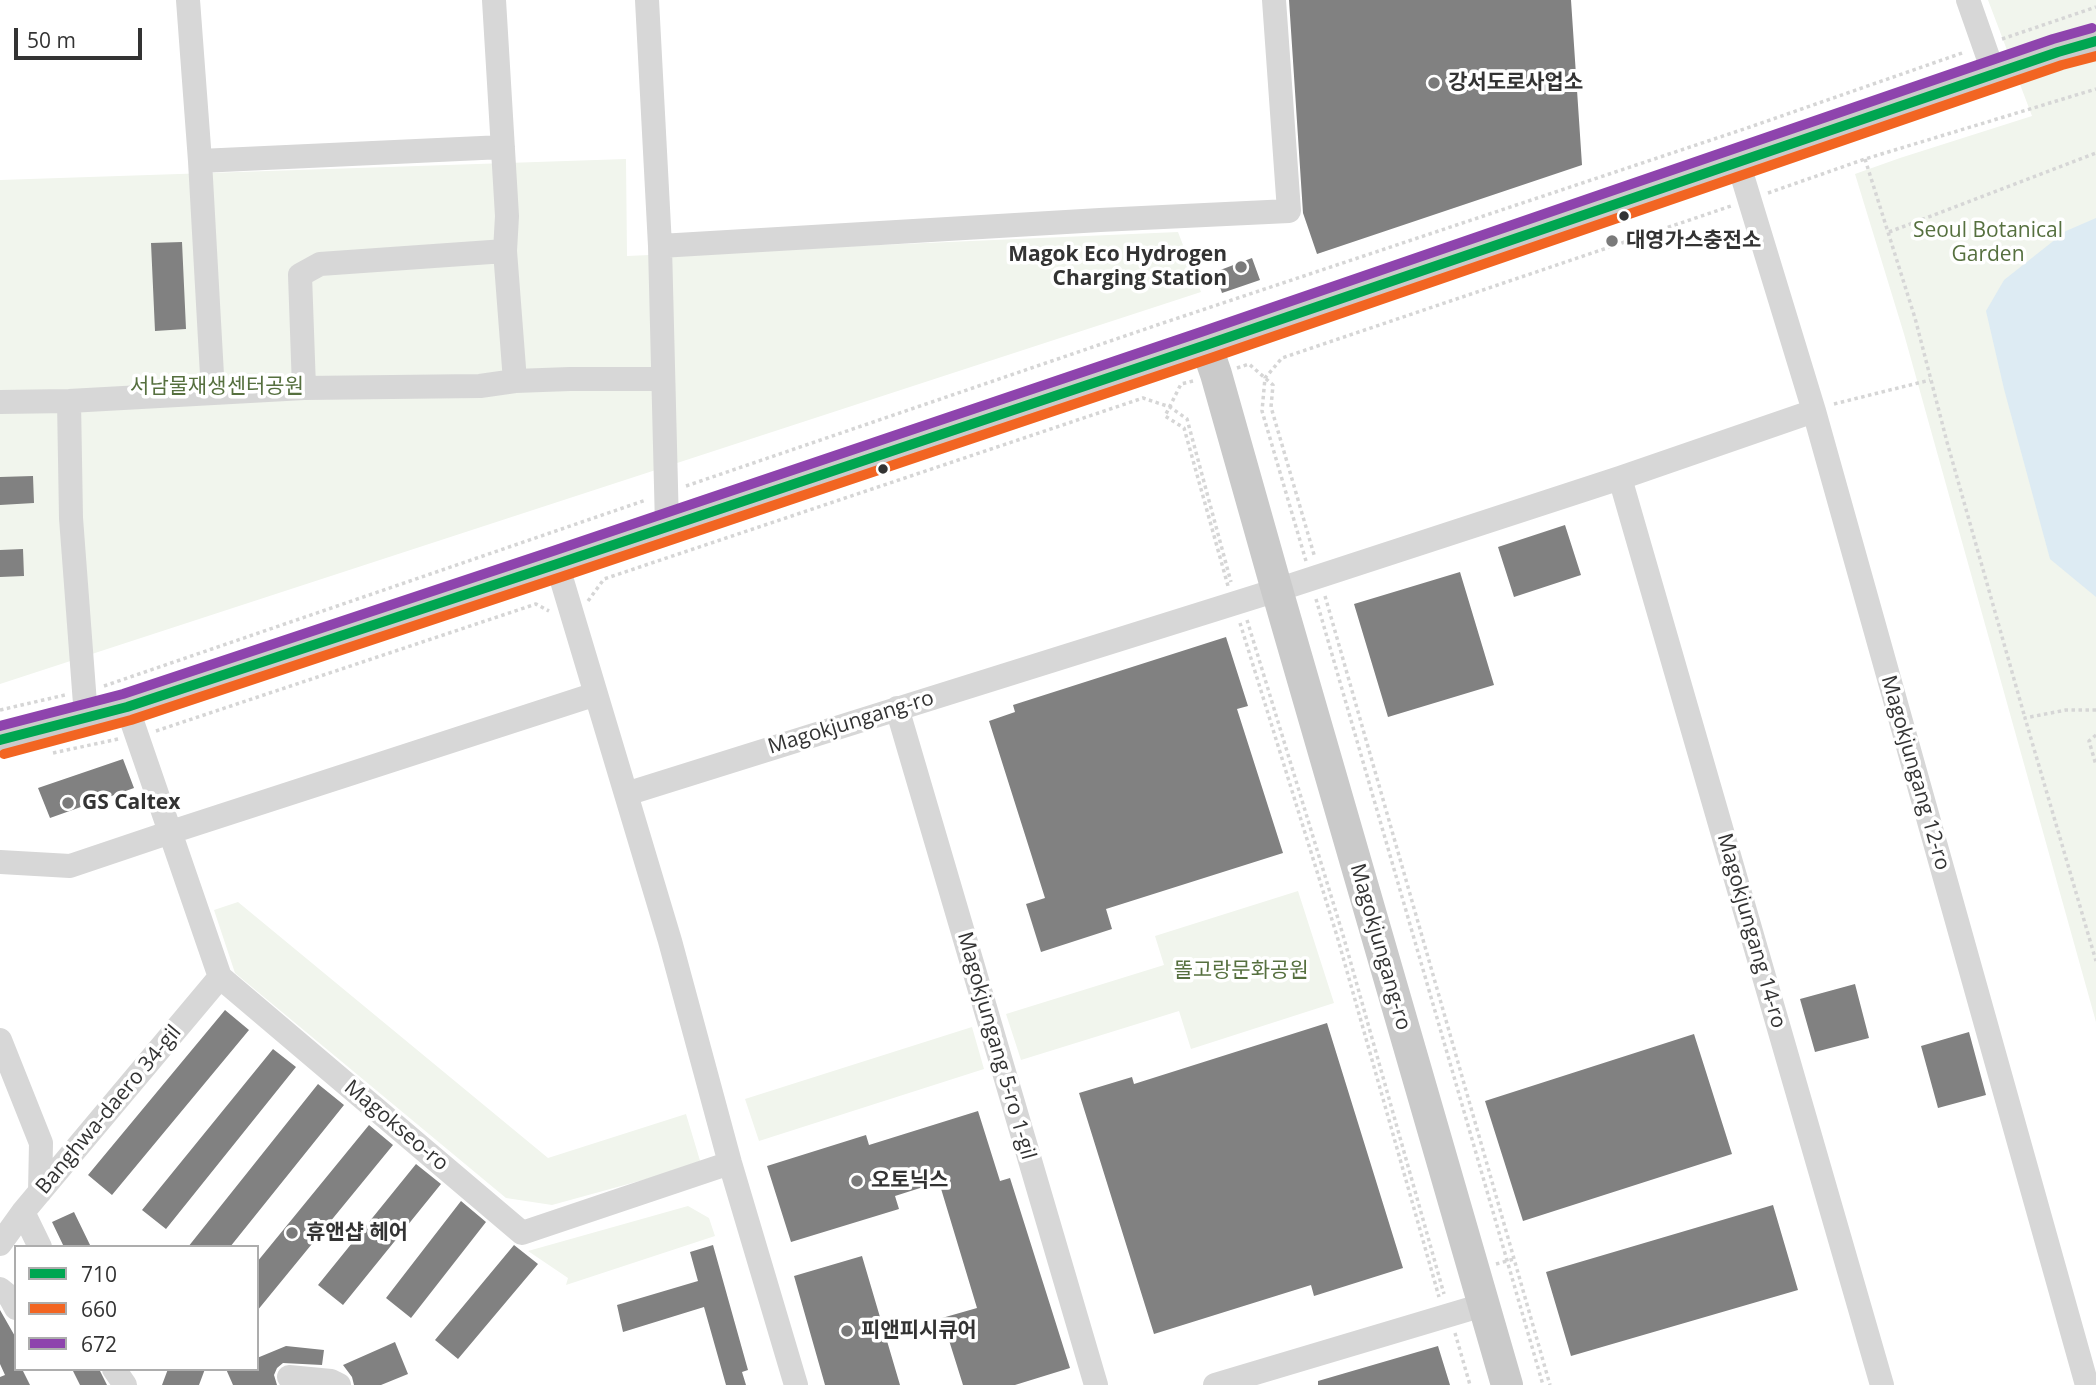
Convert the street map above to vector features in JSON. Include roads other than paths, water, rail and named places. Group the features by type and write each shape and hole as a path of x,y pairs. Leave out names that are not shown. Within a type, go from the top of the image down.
{"main road":[{"path":"0,740 85,704 131,721 557,564 1738,162 1989,60 2096,41"},
{"name":"Magokjungang-ro","path":"1206,345 1507,1385"}],"street":[{"path":"188,0 213,393"},
{"path":"494,0 507,216 505,251 515,381"},
{"path":"647,0 660,246 667,526"},
{"path":"660,246 1086,220 1289,211 1274,0"},
{"path":"1969,0 1989,60"},
{"path":"200,161 503,147"},
{"name":"Magokjungang 12-ro","path":"1738,162 1814,411 2087,1385"},
{"path":"304,388 300,275 320,264 505,251"},
{"path":"0,402 69,401 304,388 480,386 515,381 663,379"},
{"path":"69,401 71,519 85,704"},
{"path":"1277,590 1620,478 1814,411"},
{"name":"Magokjungang 14-ro","path":"1620,478 1882,1385"},
{"path":"557,564 670,942 730,1163 796,1385"},
{"name":"Magokjungang-ro","path":"626,794 1277,590"},
{"path":"0,862 70,866 596,694"},
{"name":"Magokjungang 5-ro 1-gil","path":"897,708 1096,1385"},
{"path":"131,721 220,977"},
{"name":"Magokseo-ro","path":"220,977 522,1233 730,1163"},
{"name":"Banghwa-daero 34-gil","path":"0,1244 23,1212 220,977"},
{"path":"0,1040 41,1143 40,1192"},
{"path":"23,1212 39,1245"},
{"path":"0,1289 14,1304"},
{"path":"1215,1385 1483,1305"},
{"path":"289,1377 331,1381 339,1385"}],"place":[{"name":"강서도로사업소","path":"1434,83"},
{"name":"대영가스충전소","path":"1612,241"},
{"name":"Magok Eco Hydrogen Charging Station","path":"1241,267"},
{"name":"GS Caltex","path":"68,803"},
{"name":"오토닉스","path":"857,1181"},
{"name":"휴앤샵 헤어","path":"292,1233"},
{"name":"피앤피시큐어","path":"847,1331"}],"park label":[{"name":"Seoul Botanical Garden","path":"1988,243"},
{"name":"서남물재생센터공원","path":"217,387"},
{"name":"똘고랑문화공원","path":"1241,971"}]}
